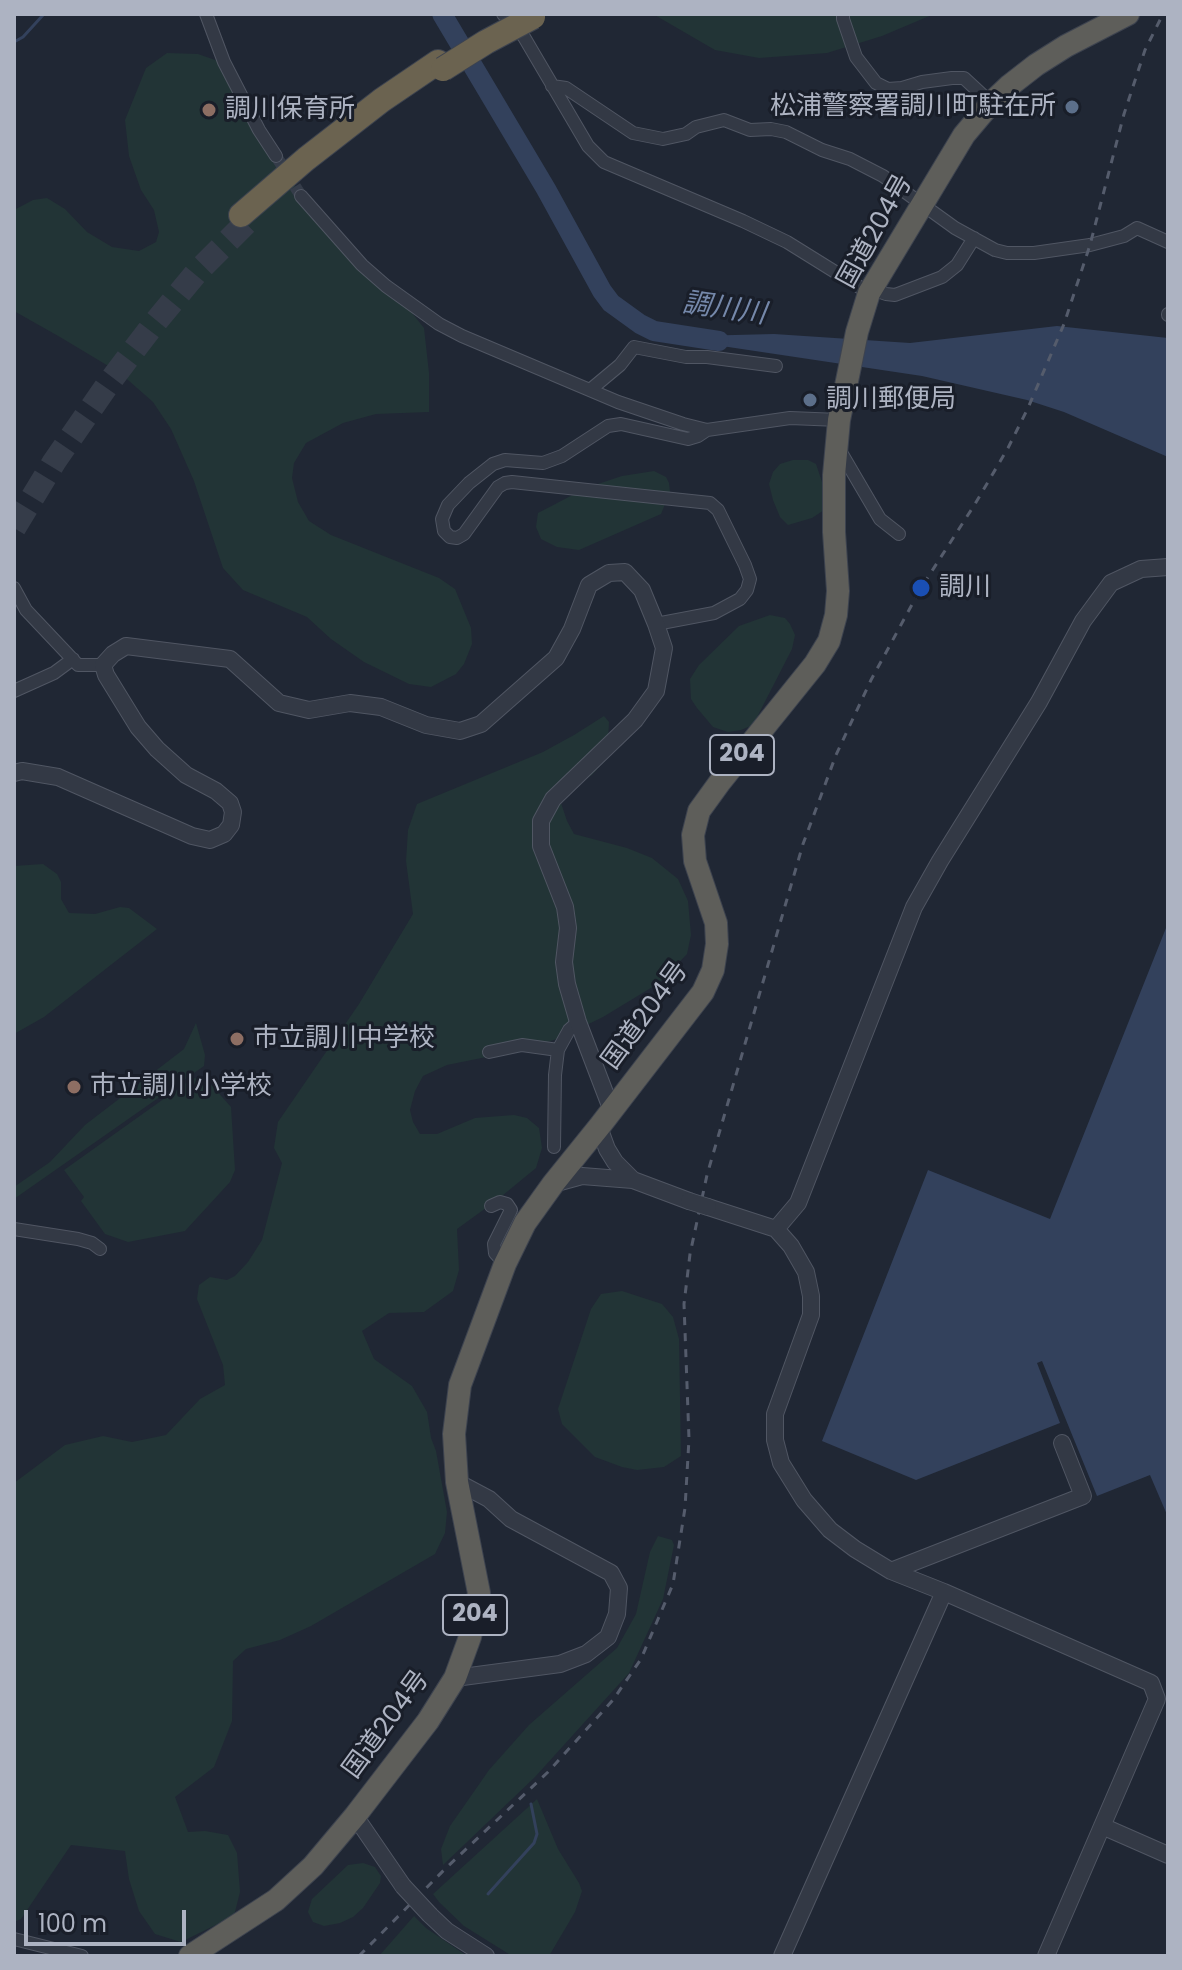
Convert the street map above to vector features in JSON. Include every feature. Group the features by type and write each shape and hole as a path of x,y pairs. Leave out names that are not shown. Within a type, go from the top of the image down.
{"highway":[{"name":"国道204号","path":"190,1956 276,1900 313,1866 428,1721 455,1678 470,1637 479,1593 457,1482 454,1434 460,1385 505,1264 525,1223 703,992 713,970 716,923 695,861 693,835 699,811 815,664 829,641 838,591 834,475 839,420 857,332 870,291 964,135 991,103 1046,58 1128,14"},
{"path":"244,218 306,159 382,100 532,15"}],"street":[{"path":"206,14 224,62 276,156"},
{"path":"503,14 524,37 588,146 604,162 787,242 870,291 895,295 942,277 957,265 974,238"},
{"path":"843,14 856,57 876,83 888,89 964,78 991,103"},
{"path":"552,86 566,88 633,133 663,139 724,120 750,130 786,132 822,150 850,159 894,183 955,228 995,250 1034,253 1100,243 1124,236 1137,228 1168,242"},
{"path":"301,196 362,265 439,324 590,390 707,430 790,418 839,420"},
{"path":"590,390 620,365 634,347 686,357 776,366"},
{"path":"656,624 714,613 740,599 747,590 750,579 745,565 718,510 710,503 512,482 498,487 464,534 457,538 450,537 444,531 442,519 448,505 493,464 505,460 543,463 562,456 608,426 621,424 688,439 707,430"},
{"path":"837,445 880,519 899,534"},
{"path":"776,1229 798,1203 914,907 940,861 1039,702 1083,621 1111,583 1141,569 1168,567"},
{"path":"14,588 26,610 78,665 103,665 126,646 230,659 279,703 309,710 350,703 381,707 426,725 460,731 481,724 556,658 572,629 589,585 609,573 625,572 642,590 664,648 656,691 635,720 553,799 541,821 541,846 565,907 568,928 564,962 567,984 606,1119 607,1149 633,1180"},
{"path":"14,691 54,673 73,659"},
{"path":"14,773 22,771 58,777 192,836 210,840 224,834 231,825 233,812 230,803 216,791 186,775 157,749 138,727 103,665"},
{"path":"554,1147 558,1050 569,1030 578,1022"},
{"path":"489,1052 522,1045 558,1050"},
{"path":"553,1184 582,1176 633,1180 776,1229 791,1246 806,1272 811,1296 811,1315 775,1414 775,1440 781,1463 804,1500 830,1530 891,1571 1168,1691"},
{"path":"491,1206 500,1202 507,1204 511,1210 494,1244 495,1253 505,1264"},
{"path":"14,1229 78,1239 100,1249"},
{"path":"891,1571 1083,1496 1062,1443"},
{"path":"455,1678 560,1664 586,1654 608,1637 617,1614 619,1588 611,1573 511,1519 489,1499 457,1482"},
{"path":"782,1956 944,1592"},
{"path":"1046,1956 1157,1699 1151,1683"},
{"path":"355,1816 403,1886 430,1915 447,1931 486,1956"},
{"path":"1102,1826 1168,1855"},
{"path":"14,1939 82,1956"}],"shaded area":[{"path":"653,14 934,14 882,36 827,53 759,58 715,50"},
{"path":"167,53 198,54 218,61 259,135 311,208 381,274 424,328 429,412 376,414 343,423 306,443 294,463 292,478 298,502 309,521 331,535 439,578 455,589 471,628 472,644 456,674 431,687 409,684 364,662 307,617 243,590 223,568 194,481 171,429 153,402 120,373 14,311 14,210 33,200 47,198 65,209 87,232 112,247 139,251 156,242 159,232 154,210 141,190 129,156 125,120 146,68"},
{"path":"808,460 816,464 830,506 812,518 788,525 780,517 769,484 780,464"},
{"path":"654,471 666,477 669,483 670,492 661,514 579,550 557,547 541,539 536,527 538,513 586,488 622,476"},
{"path":"770,615 785,618 790,624 795,635 792,649 753,725 728,732 713,727 691,699 690,679 699,665 739,626"},
{"path":"604,716 609,722 607,758 592,775 572,787 561,803 567,821 574,834 652,858 678,879 688,901 691,935 687,954 659,983 603,1017 560,1038 521,1050 447,1065 423,1076 415,1091 410,1110 420,1134 437,1134 475,1118 514,1115 527,1118 539,1128 542,1148 536,1168 457,1229 459,1270 453,1291 424,1312 389,1313 362,1331 374,1359 412,1386 427,1412 447,1512 445,1533 435,1554 311,1626 280,1640 246,1649 233,1661 232,1721 214,1767 175,1797 188,1832 228,1835 237,1853 240,1892 234,1916 181,1942 155,1934 139,1911 129,1879 125,1851 71,1845 21,1919 14,1922 14,1483 65,1445 103,1436 132,1442 166,1435 200,1399 225,1385 223,1365 197,1299 199,1285 210,1277 227,1280 235,1276 262,1240 282,1163 274,1148 278,1122 359,1004 413,914 406,861 408,830 417,804 543,752"},
{"path":"43,864 57,874 61,882 61,899 69,913 95,914 120,907 129,908 157,929 44,1017 14,1034 14,866"},
{"path":"196,1023 205,1055 204,1066 14,1199 14,1187 50,1162 85,1125 184,1049"},
{"path":"193,1078 207,1080 231,1107 235,1170 230,1182 185,1231 128,1242 105,1234 81,1201 84,1197 64,1170"},
{"path":"622,1291 662,1304 673,1317 679,1339 681,1456 664,1467 637,1470 595,1457 562,1424 558,1409 591,1309 601,1294"},
{"path":"658,1536 672,1540 674,1545 663,1599 629,1673 535,1777 443,1865 441,1849 450,1826 489,1770 529,1725 617,1648 636,1614 650,1552"},
{"path":"537,1799 558,1849 582,1891 575,1912 549,1956 512,1956 464,1926 433,1894"},
{"path":"363,1863 375,1867 381,1876 380,1883 363,1908 340,1923 324,1926 313,1922 308,1912 312,1899 348,1865"},
{"path":"414,1916 426,1928 467,1956 379,1956"}],"water":[{"path":"1057,326 1168,338 1168,457 1064,412 1027,400 922,376 695,342 695,336 774,334 910,343"},
{"path":"1168,923 1168,1517 1150,1475 1097,1496 1042,1361 1037,1363 1060,1423 916,1480 822,1441 928,1170 1050,1219"}],"waterway":[{"path":"14,42 23,37 44,14"},
{"name":"調川川","path":"442,14 611,303 654,331 719,341"},
{"path":"488,1894 534,1843 537,1834 531,1804"}],"tunnel":[{"path":"276,156 301,196"},
{"path":"14,528 54,462 108,384 197,272 248,221"}],"railway":[{"path":"359,1956 548,1772 613,1700 641,1659 673,1584 685,1508 689,1439 684,1304 690,1254 707,1175 803,844 836,755 871,680 921,588 975,504 1028,408 1064,324 1090,245 1124,114 1145,50 1163,14"}],"place":[{"name":"松浦警察署調川町駐在所","path":"1072,107"},
{"name":"調川保育所","path":"209,110"},
{"name":"調川郵便局","path":"810,400"},
{"name":"調川","path":"921,588"},
{"name":"市立調川中学校","path":"237,1039"},
{"name":"市立調川小学校","path":"74,1087"}]}
